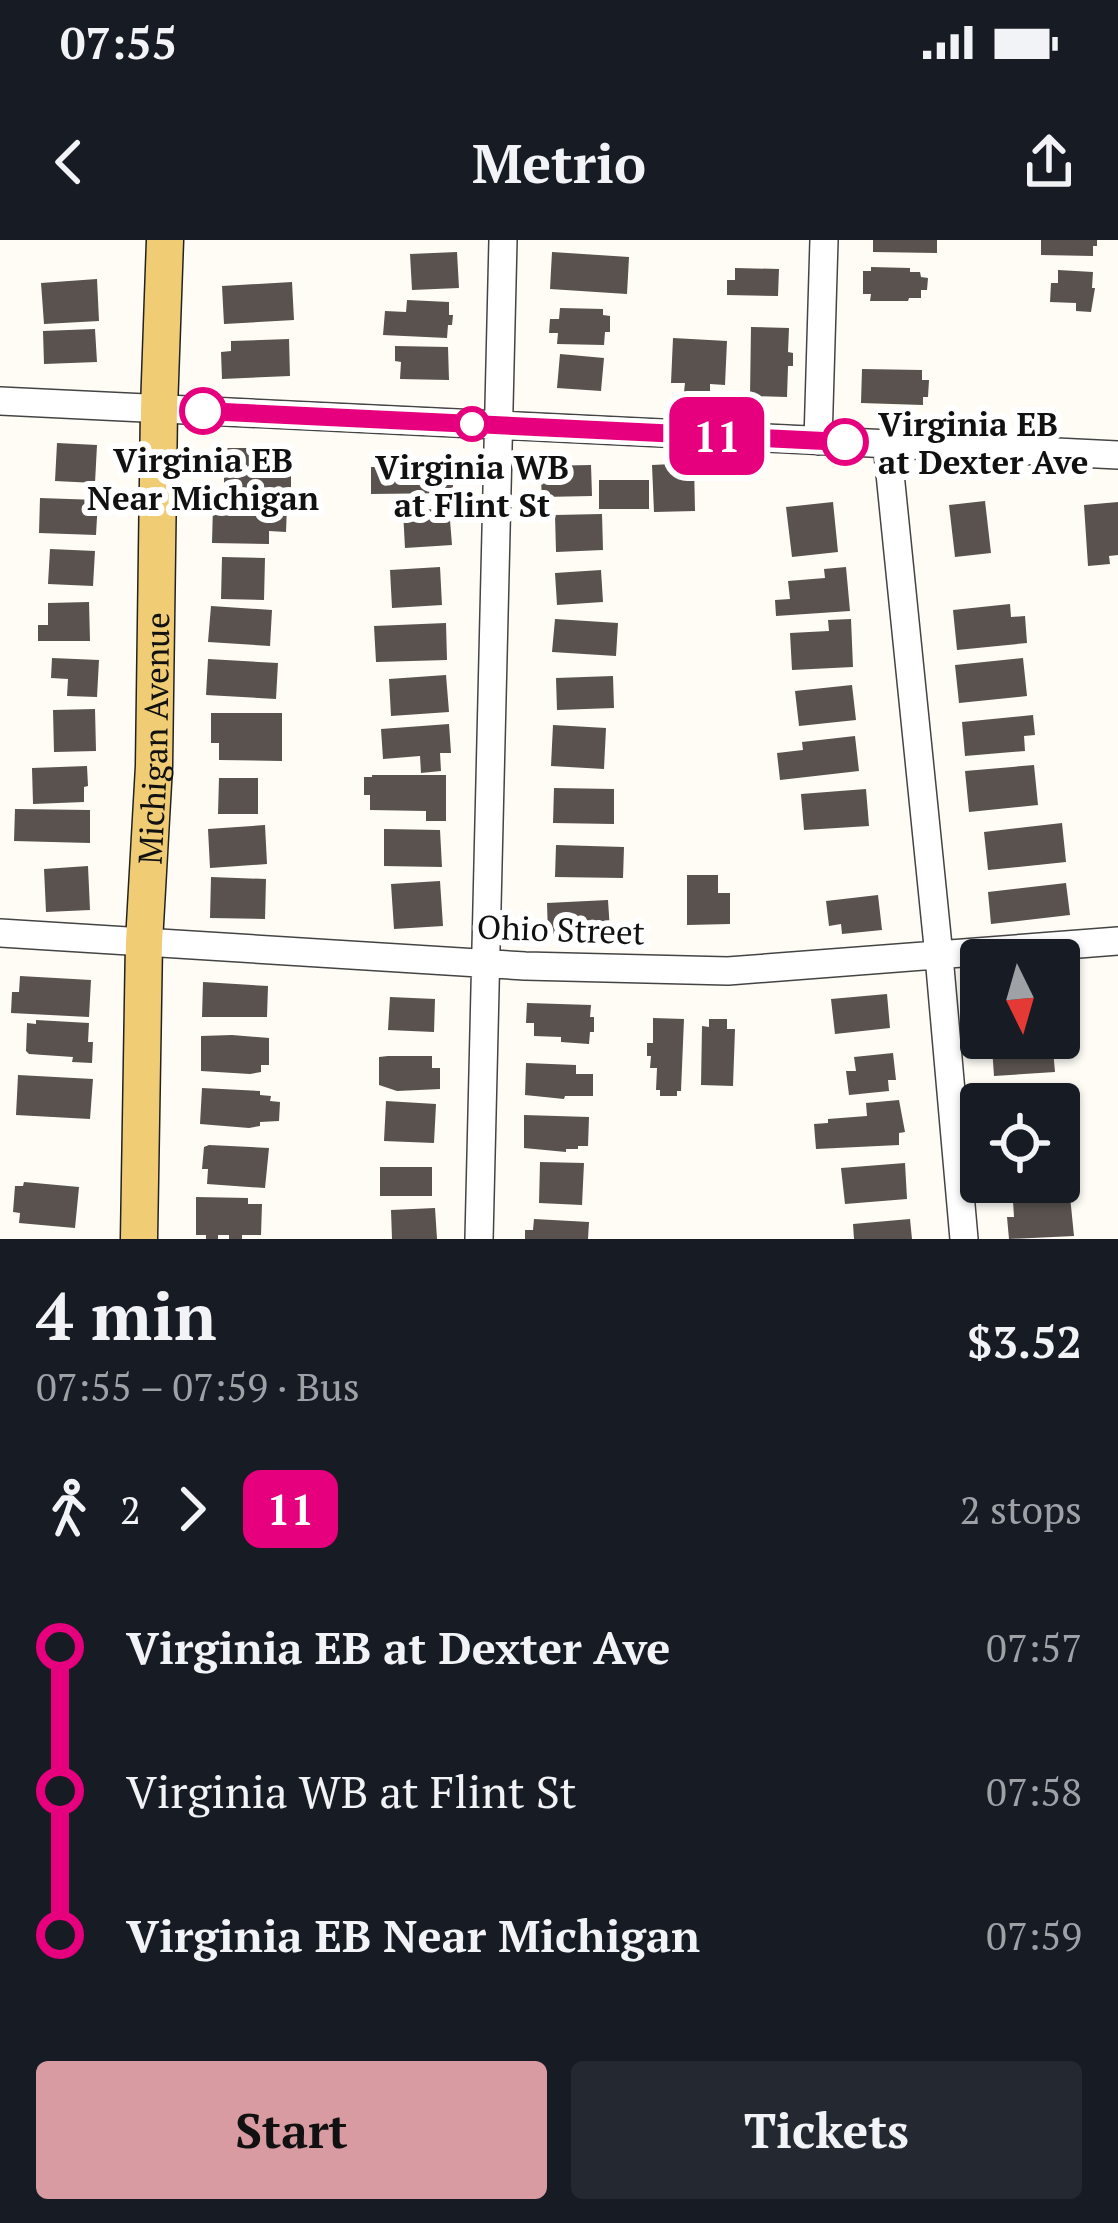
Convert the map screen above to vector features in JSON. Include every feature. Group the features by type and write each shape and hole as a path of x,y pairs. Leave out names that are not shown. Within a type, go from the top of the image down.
{"main road":[{"name":"Michigan Avenue","path":"139,1239 165,240"}],"street":[{"path":"479,1239 503,240"},
{"path":"818,441 824,240"},
{"path":"0,401 1118,455"},
{"path":"887,444 964,1239"},
{"name":"Ohio Street","path":"0,933 485,963 728,971 1118,941"}],"building":[{"path":"873,240 937,240 937,253 873,252"},
{"path":"1041,240 1097,240 1097,246 1093,246 1093,256 1041,255"},
{"path":"457,252 459,288 412,290 410,254"},
{"path":"552,252 629,257 627,294 550,289"},
{"path":"871,267 920,272 928,278 927,290 921,290 921,298 908,301 870,301 871,294 863,294 863,271"},
{"path":"735,268 779,269 778,296 727,295 727,280 735,280"},
{"path":"1058,270 1093,272 1091,312 1076,311 1076,303 1050,302 1051,283 1058,283"},
{"path":"97,279 99,321 44,324 41,283"},
{"path":"292,282 294,320 224,324 222,286"},
{"path":"407,300 449,302 449,315 453,315 447,338 383,335 385,311 406,312"},
{"path":"560,308 603,309 603,315 610,316 604,345 557,344 558,333 549,333 550,319 559,319"},
{"path":"751,327 789,328 793,366 788,366 787,397 750,396"},
{"path":"95,329 97,362 44,364 43,331"},
{"path":"673,338 727,341 725,385 710,384 710,393 684,392 685,383 671,383"},
{"path":"289,339 290,376 222,379 221,352 231,351 231,341"},
{"path":"395,346 448,347 449,380 400,379"},
{"path":"560,354 604,358 601,391 557,388"},
{"path":"862,369 922,370 922,380 929,380 928,397 923,397 923,405 861,403"},
{"path":"57,443 97,445 95,483 55,481"},
{"path":"224,448 291,448 291,490 224,489"},
{"path":"453,457 453,493 371,494 371,467 394,467 394,458"},
{"path":"694,463 695,511 654,512 652,465"},
{"path":"591,465 592,496 542,497 540,466"},
{"path":"599,480 649,480 649,509 599,509"},
{"path":"40,498 98,500 96,535 39,533"},
{"path":"985,501 991,553 955,557 949,505"},
{"path":"833,502 838,552 792,557 786,507"},
{"path":"1118,502 1118,555 1109,556 1110,564 1088,566 1084,505"},
{"path":"213,505 287,506 286,532 269,531 269,544 212,543"},
{"path":"449,508 452,545 405,548 403,511"},
{"path":"602,514 603,550 556,552 555,515"},
{"path":"50,549 95,551 93,586 48,584"},
{"path":"222,557 265,558 264,600 221,599"},
{"path":"440,567 442,605 392,608 390,570"},
{"path":"846,567 850,611 776,616 775,600 790,599 788,581 825,578 824,569"},
{"path":"601,570 603,602 557,605 555,573"},
{"path":"89,602 90,641 38,641 38,625 48,625 48,603"},
{"path":"1010,604 1011,617 1025,616 1027,643 957,650 953,610"},
{"path":"211,606 272,610 270,646 208,642"},
{"path":"555,619 618,623 616,656 552,652"},
{"path":"851,619 853,667 792,670 790,633 829,631 828,620"},
{"path":"446,623 447,660 376,662 374,626"},
{"path":"52,658 99,660 97,697 67,696 68,679 51,678"},
{"path":"1023,658 1027,696 959,703 955,665"},
{"path":"208,659 278,663 276,699 206,695"},
{"path":"446,675 449,712 391,716 389,679"},
{"path":"613,676 614,708 557,710 556,678"},
{"path":"852,685 856,720 799,726 795,691"},
{"path":"95,709 96,751 54,752 53,710"},
{"path":"211,713 282,713 282,761 219,760 219,743 211,743"},
{"path":"1033,715 1035,735 1024,736 1025,751 965,756 962,722"},
{"path":"449,724 451,753 440,753 441,771 421,773 420,756 383,759 381,729"},
{"path":"553,725 606,728 604,769 551,766"},
{"path":"855,736 859,771 780,780 777,753 803,750 802,742"},
{"path":"1034,765 1038,805 969,812 965,771"},
{"path":"87,766 84,802 33,804 32,768"},
{"path":"446,775 446,821 426,821 426,811 370,810 364,777"},
{"path":"219,778 258,778 258,814 218,814"},
{"path":"554,788 614,789 614,824 553,823"},
{"path":"866,789 869,826 804,830 801,794"},
{"path":"15,809 90,810 90,843 14,841"},
{"path":"1062,823 1066,862 988,870 984,832"},
{"path":"265,825 267,864 210,868 208,829"},
{"path":"384,829 440,830 442,867 384,866"},
{"path":"556,845 624,847 623,878 555,877"},
{"path":"88,866 90,910 46,912 44,869"},
{"path":"687,875 718,875 718,893 730,893 730,924 687,925"},
{"path":"211,877 266,879 265,919 210,918"},
{"path":"440,881 443,926 394,929 391,884"},
{"path":"1066,883 1070,915 991,924 988,892"},
{"path":"878,895 882,930 842,934 841,924 829,926 826,901"},
{"path":"608,900 610,931 548,935 547,903"},
{"path":"20,976 91,980 89,1017 11,1013 12,992 19,992"},
{"path":"203,982 268,986 267,1017 202,1017"},
{"path":"887,994 890,1028 835,1034 831,999"},
{"path":"390,997 435,999 434,1032 388,1030"},
{"path":"527,1003 591,1005 594,1032 590,1032 589,1044 534,1036 534,1023 526,1023"},
{"path":"653,1018 684,1019 677,1096 660,1096 656,1090 657,1068 650,1068 651,1056 647,1056 647,1043 653,1043"},
{"path":"709,1019 727,1019 727,1029 735,1029 733,1086 701,1085 702,1026 709,1027"},
{"path":"36,1020 89,1023 92,1063 29,1054 27,1023 36,1024"},
{"path":"201,1036 269,1038 269,1065 250,1074 201,1071"},
{"path":"893,1053 896,1080 888,1080 889,1091 849,1095 846,1071 856,1071 854,1057"},
{"path":"432,1056 432,1068 440,1068 440,1089 397,1091 379,1085 379,1057"},
{"path":"993,1059 1054,1059 1055,1072 994,1076"},
{"path":"526,1063 576,1065 576,1074 593,1074 593,1096 525,1095"},
{"path":"18,1075 93,1079 90,1119 16,1115"},
{"path":"202,1088 260,1091 260,1095 271,1096 270,1101 280,1102 279,1121 249,1128 200,1124"},
{"path":"899,1100 905,1132 899,1133 899,1145 816,1149 814,1124 867,1116 866,1103"},
{"path":"386,1101 436,1104 434,1143 384,1141"},
{"path":"524,1115 589,1117 588,1146 566,1152 524,1148"},
{"path":"204,1147 269,1148 265,1188 207,1184 208,1169 202,1169"},
{"path":"540,1162 584,1163 582,1205 539,1203"},
{"path":"905,1163 907,1199 845,1204 841,1168"},
{"path":"380,1167 432,1167 432,1196 380,1196"},
{"path":"24,1182 79,1187 75,1228 19,1223 20,1213 13,1212 15,1186"},
{"path":"196,1197 248,1198 248,1204 262,1204 261,1235 206,1239 206,1235 196,1235"},
{"path":"1013,1203 1071,1203 1074,1236 1009,1239 1007,1217 1014,1217"},
{"path":"435,1208 437,1239 392,1239 391,1210"},
{"path":"534,1219 589,1222 588,1239 525,1239 525,1230 533,1230"},
{"path":"910,1219 912,1239 854,1239 853,1224"}],"bus line":[{"name":"11","path":"203,411 845,442"}],"place":[{"name":"Virginia EB Near Michigan","path":"203,411"},
{"name":"Virginia WB at Flint St","path":"472,424"},
{"name":"Virginia EB at Dexter Ave","path":"845,442"}]}
